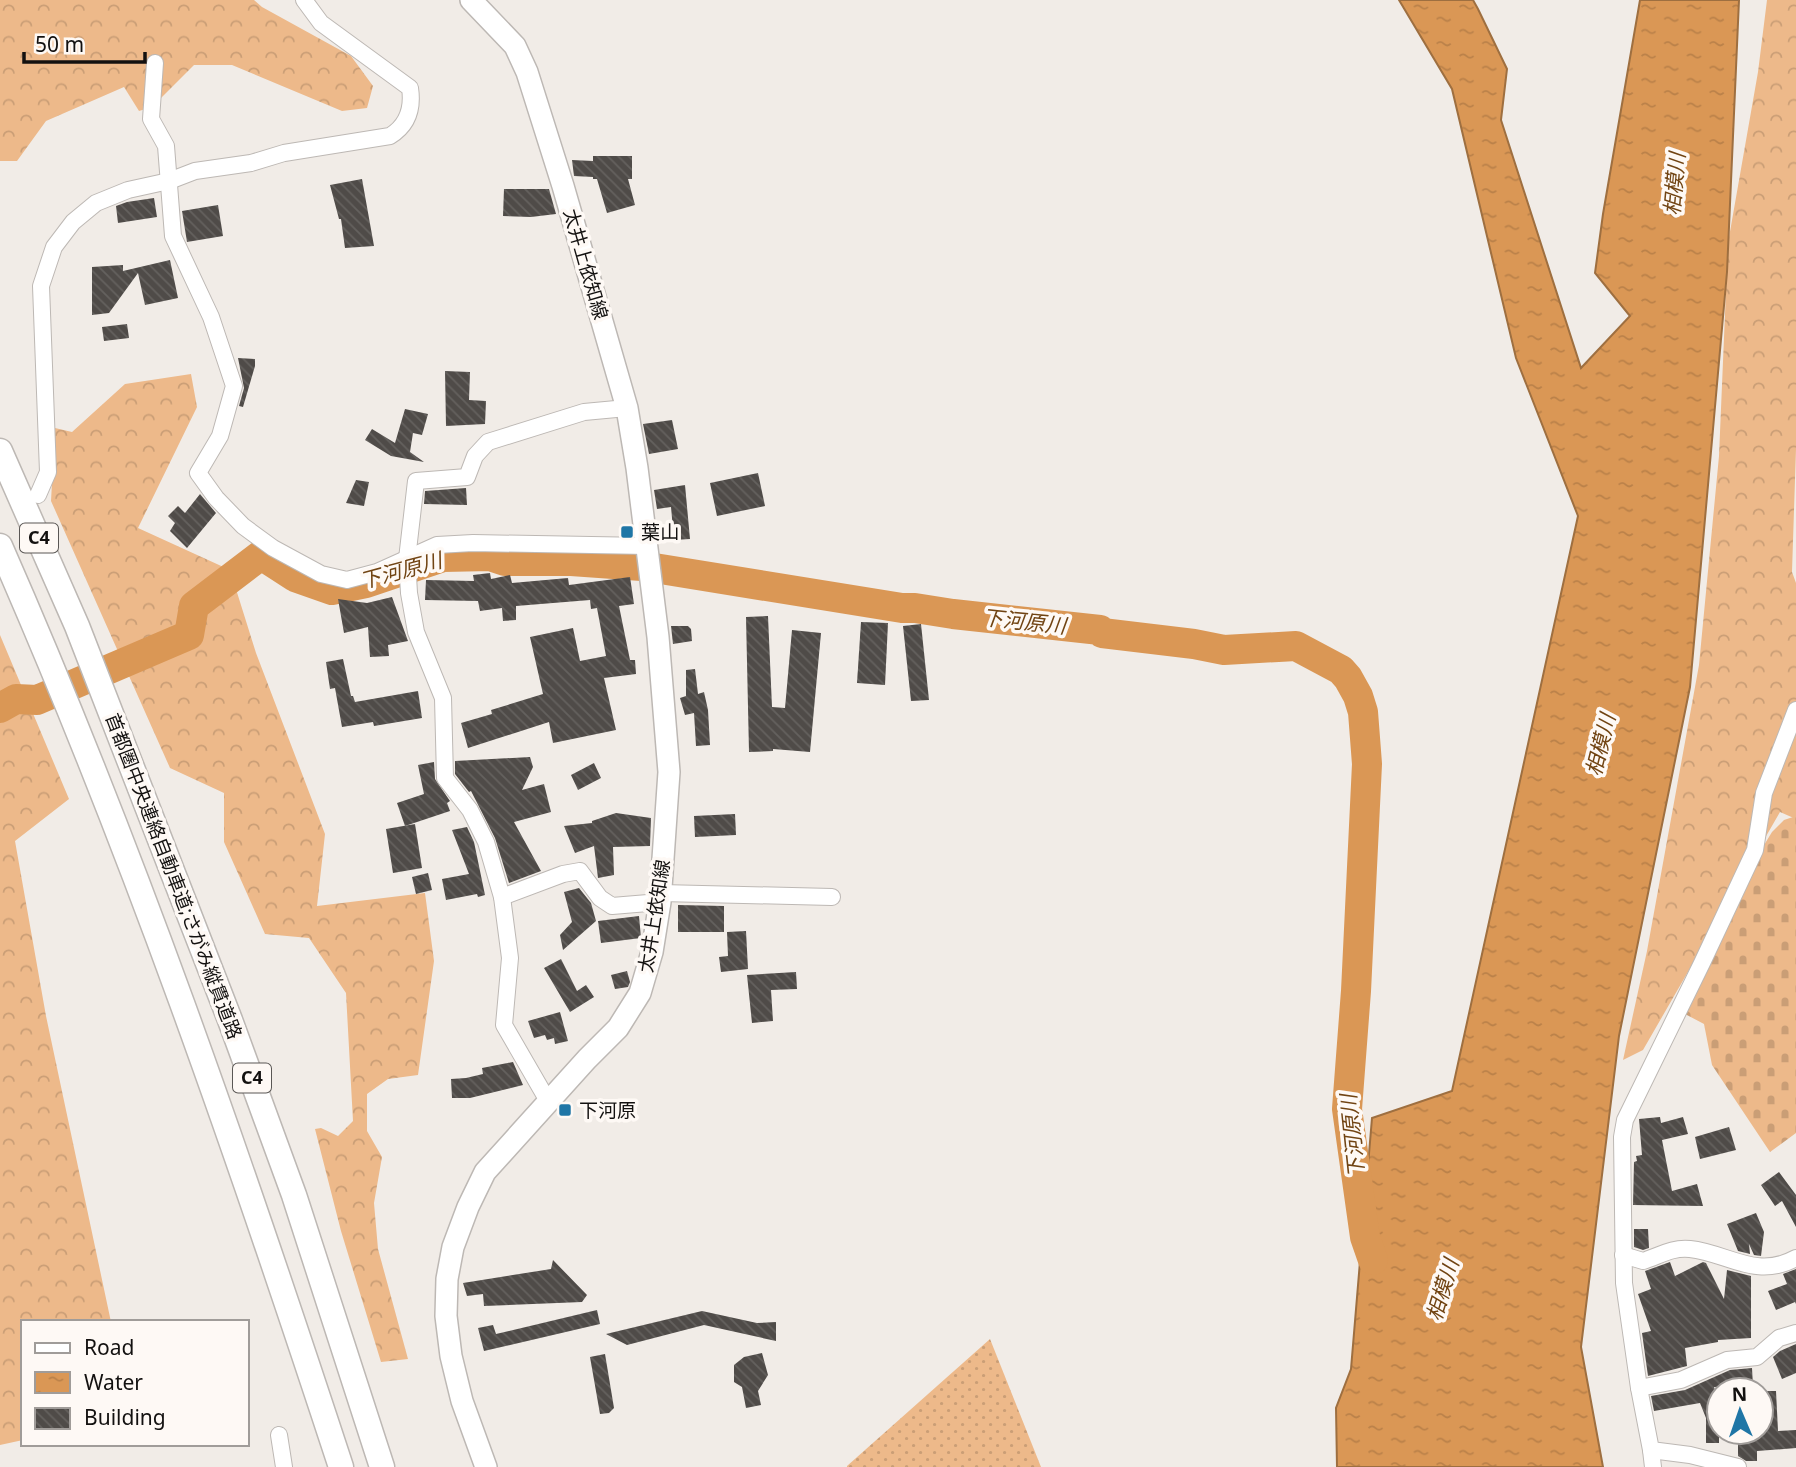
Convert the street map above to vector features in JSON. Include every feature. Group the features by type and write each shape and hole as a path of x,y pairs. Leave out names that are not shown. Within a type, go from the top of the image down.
{"highway":[{"name":"首都圏中央連絡自動車道;さがみ縦貫道路","path":"0,451 77,626 240,1045 294,1195 382,1467"},
{"name":"首都圏中央連絡自動車道;さがみ縦貫道路","path":"0,547 70,708 134,872 255,1206 341,1467"}],"main road":[{"name":"太井上依知線","path":"471,0 515,46 527,72 564,186 626,408 648,548 669,772 661,897 652,952 640,993 618,1028 485,1172 453,1247 447,1279 446,1316 451,1356 462,1401 486,1467"}],"street":[{"path":"38,495 48,472 41,286 54,247 73,222 96,203 128,190 169,181 195,171 390,136 401,129 412,103 410,88 321,23 304,0"},
{"path":"155,64 151,119 166,146 173,236 211,317 234,386 220,436 198,473 216,498 243,526 273,548 321,574 347,580 377,572 437,545 473,543 648,548"},
{"path":"548,1101 504,1025 510,958 502,897 486,842 470,810 445,778 443,698 416,632 409,593 407,560 416,481 467,477 475,456 488,442 584,412 626,408"},
{"path":"1653,1467 1626,1302 1622,1137 1625,1120 1755,850 1764,793 1796,710"},
{"path":"502,897 563,874 580,871 600,898 612,906 661,897 832,897"},
{"path":"1623,1255 1643,1261 1666,1252 1691,1249 1735,1262 1775,1267 1796,1258"},
{"path":"1639,1388 1681,1380 1727,1360 1757,1357 1779,1338 1796,1334"},
{"path":"279,1435 284,1467"},
{"path":"1651,1450 1690,1455 1738,1467"}],"green space":[{"path":"0,0 254,0 351,56 373,86 367,108 342,111 232,65 194,65 152,107 139,111 124,87 46,121 17,161 0,161"},
{"path":"1767,0 1796,0 1796,449 1792,572 1796,583 1796,819 1780,812 1643,1050 1623,1060 1647,951 1699,665 1719,456 1728,243 1758,72"},
{"path":"191,374 197,407 138,528 230,570 256,653 325,834 317,906 425,893 434,961 418,1075 388,1079 367,1094 367,1131 382,1157 374,1203 378,1249 408,1359 381,1362 341,1231 315,1129 321,1128 338,1136 353,1121 346,993 309,938 265,934 224,842 224,793 170,768 51,501 55,428 72,432 125,384"},
{"path":"0,635 69,799 15,841 46,1016 111,1320 21,1320 21,1440 0,1445"},
{"path":"1796,816 1796,1133 1770,1152 1712,1065 1704,1024 1685,1014 1747,873 1772,832 1784,820"},
{"path":"990,1339 1041,1467 847,1467 847,1466"}],"water":[{"name":"相模川","path":"1399,0 1473,0 1478,9 1507,69 1501,120 1581,368 1630,316 1595,273 1640,0 1739,0 1727,272 1690,687 1619,1036 1581,1347 1603,1467 1337,1467 1336,1408 1351,1369 1372,1118 1452,1091 1578,516 1516,358 1452,89"}],"building":[{"path":"593,156 632,156 632,179 628,179 635,205 607,213 597,179 574,176 572,160 593,161"},
{"path":"362,179 374,246 345,248 341,219 330,185"},
{"path":"504,189 549,189 556,214 503,216"},
{"path":"154,198 157,217 118,223 116,206"},
{"path":"218,205 223,236 187,242 182,211"},
{"path":"170,260 178,298 145,305 138,273 109,313 92,315 92,267 123,265 123,271"},
{"path":"127,324 129,338 104,341 102,327"},
{"path":"238,358 255,359 243,407 239,406 244,388"},
{"path":"445,371 470,372 469,400 486,401 485,424 446,426"},
{"path":"405,409 428,414 422,435 413,433 410,452 424,462 391,456 365,440 372,429 395,443"},
{"path":"672,420 678,449 649,454 643,424"},
{"path":"758,473 765,506 717,516 710,483"},
{"path":"356,480 369,482 364,506 346,503"},
{"path":"685,485 690,539 674,540 671,507 657,509 654,490"},
{"path":"466,488 467,505 424,504 425,491"},
{"path":"200,494 216,513 187,548 170,531 175,523 168,516 178,506 185,513"},
{"path":"490,573 491,579 510,575 512,583 568,578 569,585 630,577 634,604 619,606 630,660 635,660 636,674 604,678 616,730 553,743 549,722 468,748 461,723 492,714 491,710 543,694 530,637 573,628 580,661 606,656 597,608 591,609 590,600 516,606 516,620 503,621 502,608 480,611 478,601 425,600 426,580 474,581 473,575"},
{"path":"392,597 408,641 388,645 389,656 370,657 368,627 344,633 338,599 367,603"},
{"path":"768,616 772,707 785,708 792,630 821,633 810,752 773,749 749,752 746,617"},
{"path":"861,622 888,623 885,685 857,683"},
{"path":"921,624 929,700 911,701 903,626"},
{"path":"671,626 688,626 691,629 692,641 673,644"},
{"path":"343,659 351,696 355,702 418,691 422,718 374,726 373,722 342,727 335,688 330,689 326,662"},
{"path":"695,669 698,694 704,692 708,710 710,745 696,746 694,713 685,715 680,698 686,696 686,670"},
{"path":"530,757 533,767 522,790 544,784 551,812 514,822 541,871 509,883 495,838 471,791 469,792 455,774 455,761"},
{"path":"434,762 435,779 450,801 447,803 450,811 405,826 397,803 424,794 418,765"},
{"path":"594,763 601,778 578,790 571,775"},
{"path":"616,813 651,818 650,846 613,847 614,875 598,878 594,846 575,853 564,826 592,823"},
{"path":"735,814 736,835 695,837 694,816"},
{"path":"415,824 422,868 393,873 386,829"},
{"path":"467,827 474,842 485,895 446,900 442,879 469,874 452,830"},
{"path":"428,873 432,890 416,894 412,877"},
{"path":"579,888 591,903 596,921 563,950 560,935 572,922 564,892"},
{"path":"678,905 724,906 724,932 678,932"},
{"path":"639,916 641,938 601,943 598,921"},
{"path":"746,931 748,969 721,972 719,957 728,956 727,932"},
{"path":"561,959 577,991 586,985 594,997 570,1012 544,968"},
{"path":"627,971 630,982 628,987 615,989 611,975"},
{"path":"796,972 797,989 771,990 773,1021 752,1023 747,975"},
{"path":"560,1012 568,1041 555,1044 554,1038 547,1040 545,1035 534,1038 528,1021"},
{"path":"513,1062 523,1085 470,1098 452,1098 451,1079 483,1074 482,1068"},
{"path":"1660,1117 1661,1123 1683,1117 1688,1134 1662,1140 1672,1191 1697,1184 1703,1206 1633,1205 1634,1162 1637,1161 1636,1156 1642,1155 1639,1119"},
{"path":"1729,1127 1736,1150 1700,1159 1695,1137"},
{"path":"1779,1172 1796,1195 1796,1227 1782,1201 1775,1206 1761,1185"},
{"path":"1756,1213 1764,1232 1761,1256 1754,1255 1749,1244 1750,1254 1738,1251 1727,1224"},
{"path":"1634,1229 1648,1229 1649,1248 1643,1250 1634,1247"},
{"path":"553,1260 587,1295 582,1302 484,1306 483,1294 467,1296 463,1283 551,1269"},
{"path":"1670,1262 1675,1276 1706,1263 1724,1299 1727,1270 1751,1276 1751,1338 1718,1340 1685,1348 1687,1366 1648,1376 1642,1333 1651,1331 1638,1294 1651,1289 1645,1271"},
{"path":"1796,1269 1796,1304 1795,1302 1776,1310 1768,1291 1787,1284 1783,1274"},
{"path":"597,1310 600,1324 484,1351 478,1328 493,1325 496,1334"},
{"path":"702,1311 757,1323 776,1322 776,1341 704,1325 627,1345 606,1334"},
{"path":"1796,1344 1796,1373 1782,1379 1773,1357"},
{"path":"762,1353 768,1375 758,1391 761,1405 746,1408 742,1387 734,1382 734,1365 744,1357"},
{"path":"605,1354 614,1408 609,1413 600,1414 590,1357"},
{"path":"1752,1368 1752,1376 1716,1376 1730,1370"},
{"path":"1705,1381 1705,1416 1700,1403 1654,1411 1651,1396 1685,1390"},
{"path":"1776,1391 1778,1431 1796,1430 1796,1448 1757,1451 1757,1461 1746,1461 1738,1456 1738,1446 1775,1446"}],"waterway":[{"name":"下河原川","path":"0,708 16,699 37,700 189,635 194,606 261,555 295,577 332,590 366,583 443,557 490,556 505,561 571,561 642,566 902,608 1100,630 1102,633 1224,650 1296,646 1341,670 1358,696 1363,712 1367,764 1356,991 1347,1109 1365,1237 1373,1260"}],"place":[{"name":"葉山","path":"627,532"},
{"name":"下河原","path":"565,1110"}]}
